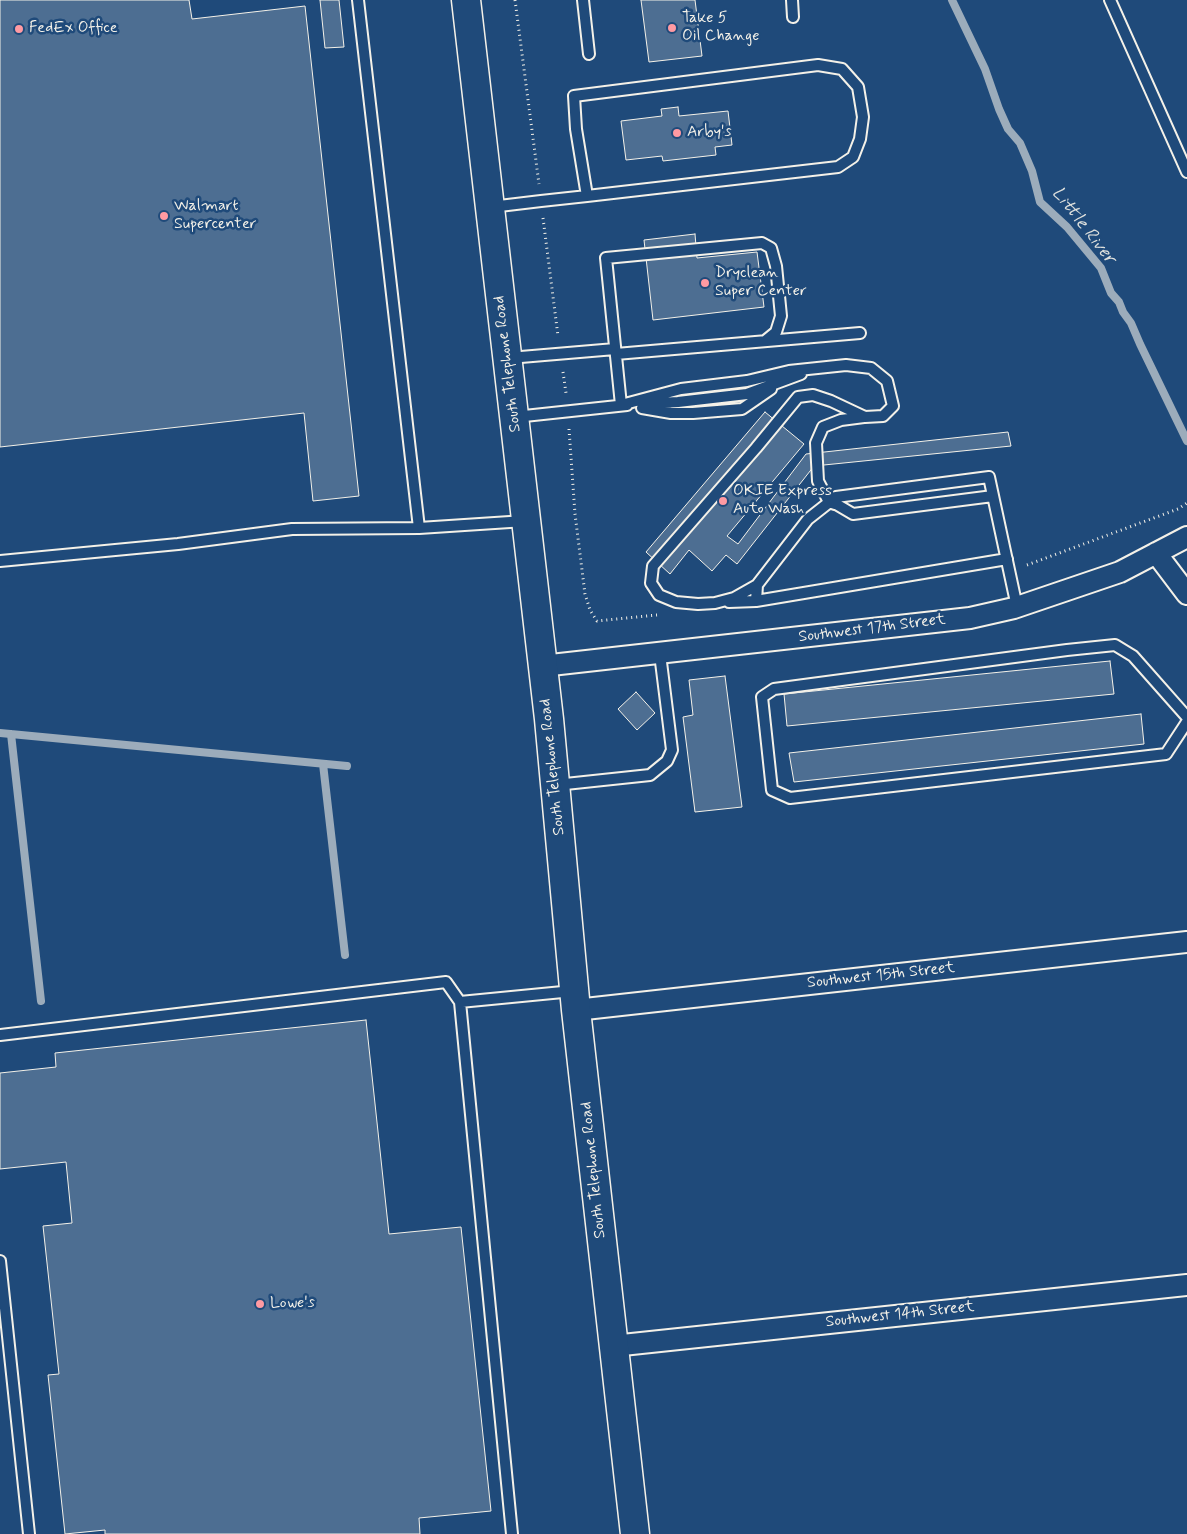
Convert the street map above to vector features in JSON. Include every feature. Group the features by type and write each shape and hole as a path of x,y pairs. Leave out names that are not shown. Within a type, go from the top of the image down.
{"main road":[{"name":"South Telephone Road","path":"466,0 556,785 575,1001 635,1534"}],"street":[{"name":"Southwest 17th Street","path":"542,666 970,618 1017,607 1120,572 1187,537"},
{"path":"1156,553 1187,594"},
{"name":"Southwest 15th Street","path":"575,1001 1187,942"},
{"name":"Southwest 14th Street","path":"613,1346 1187,1285"}],"lane":[{"path":"358,0 419,528"},
{"path":"583,0 589,54"},
{"path":"792,0 793,17"},
{"path":"1110,0 1187,172"},
{"path":"490,207 587,196 838,167 853,157 860,139 863,117 858,87 842,69 818,65 574,96 576,129 587,196"},
{"path":"621,405 606,258 762,243 771,248 776,266 781,316 776,332 766,341"},
{"path":"507,358 616,352 860,333"},
{"path":"621,405 681,389 747,381 789,372 846,366 871,368 887,381 894,406 882,416 841,420 823,427 816,443 818,481 834,501 853,514 994,496"},
{"path":"514,418 621,405 678,402 747,394 819,368"},
{"path":"865,417 813,395 798,397 653,566 651,582 659,595 676,602 756,601 1007,559"},
{"path":"715,603 734,598 757,585 808,519 834,501 989,477 1017,607"},
{"path":"0,561 178,544 292,529 419,528 526,520"},
{"path":"756,601 757,585"},
{"path":"1187,717 1133,656 1115,645 774,689 762,697 772,790 790,798 1166,754 1187,722"},
{"path":"556,785 650,775 667,761 672,750 660,654"},
{"path":"0,1035 446,982 460,1002 512,1534"},
{"path":"460,1002 575,1001"},
{"path":"0,1262 30,1534"}],"path":[{"path":"514,0 568,411 576,514 585,594 596,621 664,614"},
{"path":"1010,570 1178,509 1187,504"}],"building":[{"name":"Walmart Supercenter","path":"0,0 189,0 192,19 305,6 359,496 313,501 304,413 0,447"},
{"path":"320,0 339,0 344,47 325,48"},
{"name":"Take 5 Oil Change","path":"641,0 695,0 702,56 649,62"},
{"name":"Arby's","path":"678,107 679,116 728,111 732,145 715,147 716,155 663,161 662,156 626,160 621,121 662,116 661,109"},
{"name":"Dryclean Super Center","path":"695,234 697,258 757,252 764,307 653,320 644,240"},
{"name":"OKIE Express Auto Wash","path":"765,412 804,444 727,536 738,544 806,454 1008,432 1011,446 814,466 737,564 726,555 712,571 689,550 670,574 646,552"},
{"path":"1110,661 1114,694 787,726 784,694"},
{"path":"725,676 742,807 695,812 683,717 693,715 689,680"},
{"path":"636,692 655,713 637,730 618,709"},
{"path":"1141,714 1144,744 794,782 789,753"},
{"name":"Lowe's","path":"366,1020 389,1234 461,1227 491,1511 419,1518 420,1534 105,1534 105,1530 65,1534 48,1375 59,1374 43,1226 72,1223 66,1162 0,1169 0,1073 56,1067 55,1053"}],"waterway":[{"name":"Little River","path":"952,0 985,69 1008,129 1020,143 1032,171 1040,202 1067,227 1101,268 1111,293 1119,302 1131,323 1187,441"},
{"path":"0,733 347,766"},
{"path":"11,734 41,1001"},
{"path":"323,764 345,955"}],"place":[{"name":"Take 5 Oil Change","path":"672,28"},
{"name":"FedEx Office","path":"19,29"},
{"name":"Arby's","path":"677,133"},
{"name":"Walmart Supercenter","path":"164,216"},
{"name":"Dryclean Super Center","path":"705,283"},
{"name":"OKIE Express Auto Wash","path":"723,501"},
{"name":"Lowe's","path":"260,1304"}]}
